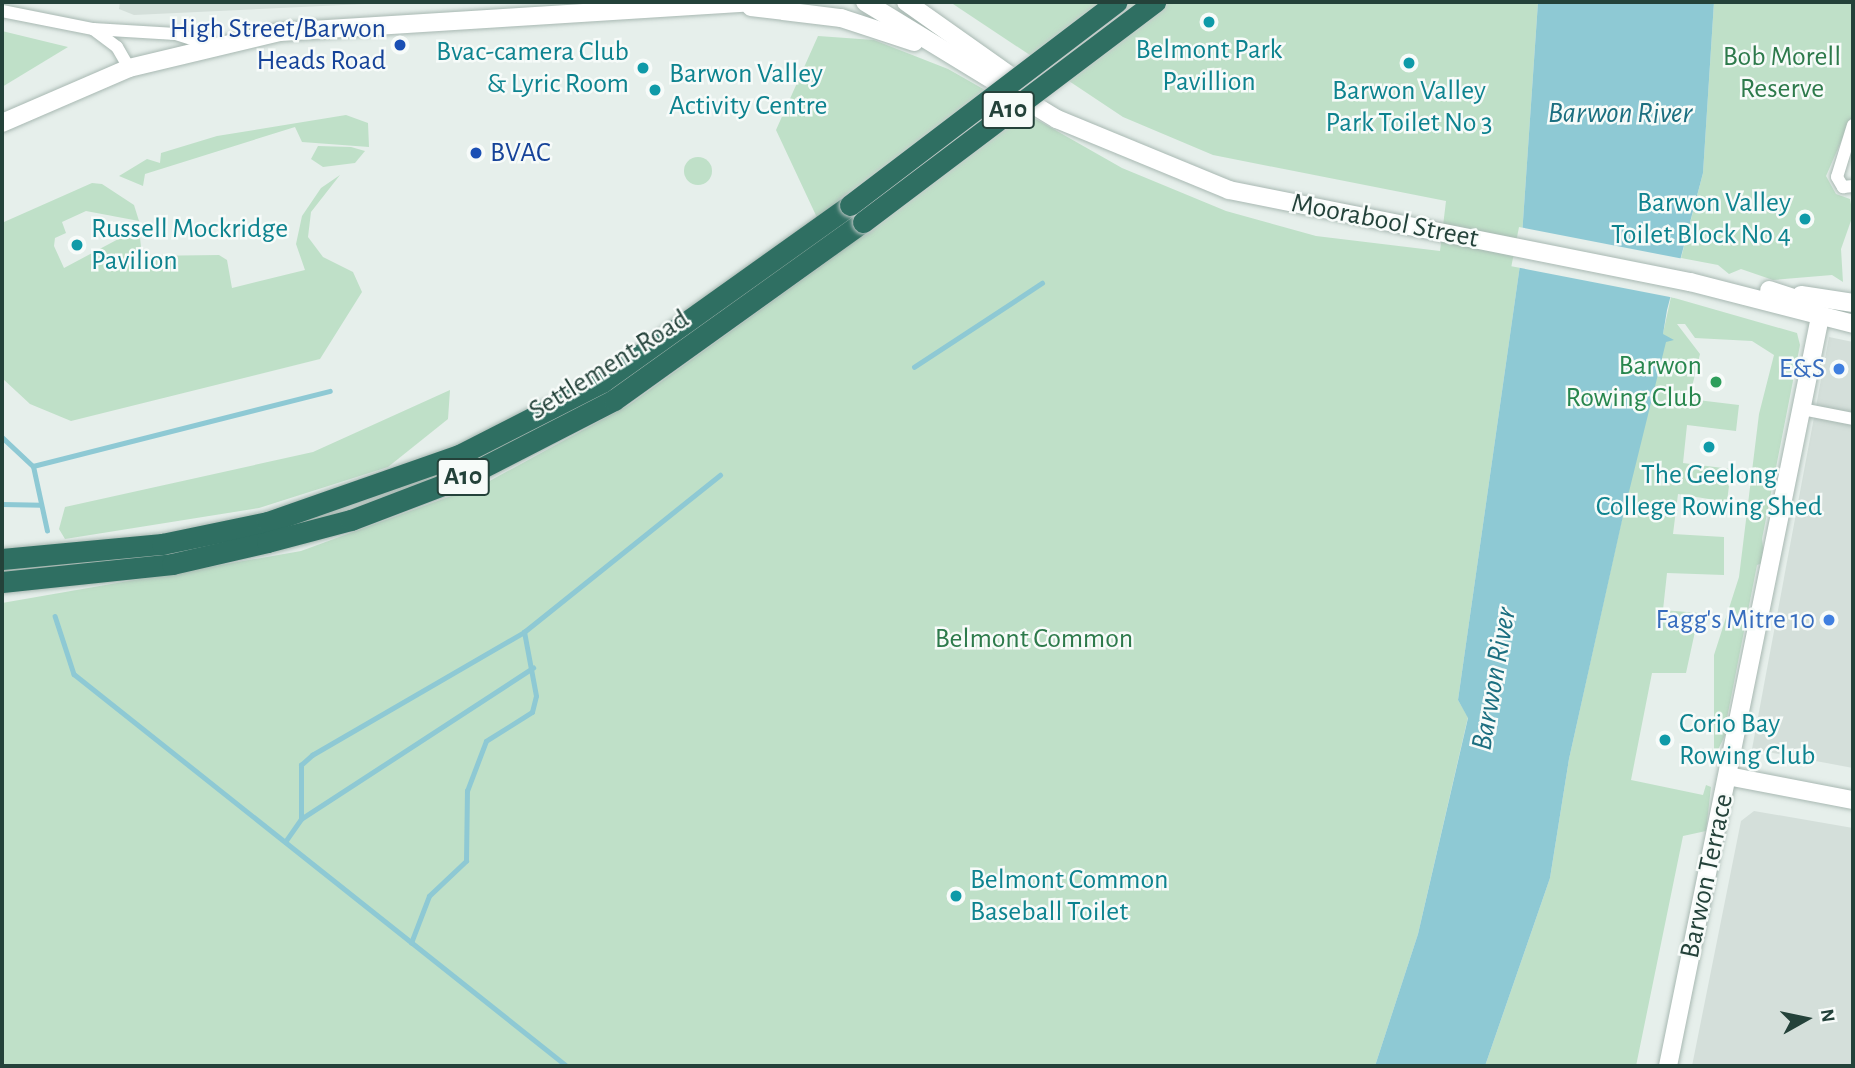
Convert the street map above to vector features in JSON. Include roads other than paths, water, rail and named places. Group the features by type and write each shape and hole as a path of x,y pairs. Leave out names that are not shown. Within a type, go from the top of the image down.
{"highway":[{"name":"Settlement Road","path":"2,559 162,544 268,522 459,455 602,382 850,205 1116,2"},
{"name":"Settlement Road","path":"2,582 172,564 351,520 466,476 614,400 863,222 1155,2"}],"street":[{"path":"2,123 129,68 210,45 345,26 763,2"},
{"name":"Moorabool Street","path":"865,2 950,56 1090,133 1229,190 1690,282 1853,324"},
{"name":"Moorabool Street","path":"906,2 1090,133"},
{"path":"929,2 936,22"},
{"path":"736,3 850,20 950,56"},
{"path":"2,4 19,12"},
{"path":"2,11 19,12 93,29 176,34 210,45"},
{"path":"93,29 117,47 129,68"},
{"path":"1853,125 1837,177 1843,187 1853,186"},
{"name":"Moorabool Street","path":"1690,282 1769,290 1853,303"},
{"path":"1769,290 1812,304 1820,317"},
{"name":"Barwon Terrace","path":"1790,309 1802,321 1812,355"},
{"name":"Barwon Terrace","path":"1668,1066 1820,317"},
{"path":"1802,409 1853,419"},
{"path":"1728,776 1853,800"}],"water":[{"name":"Barwon River","path":"1538,2 1714,2 1703,173 1667,310 1663,334 1674,340 1666,342 1623,516 1569,759 1550,878 1485,1066 1375,1066 1418,934 1468,718 1458,700 1520,265"}],"waterway":[{"path":"914,367 1042,283"},
{"path":"47,531 33,466 330,391"},
{"path":"2,437 33,466"},
{"path":"285,842 301,819 301,765 312,755 524,632 720,475"},
{"path":"2,504 41,505"},
{"path":"55,616 74,674 567,1066"},
{"path":"411,943 429,896 466,861 467,791 486,741 532,712 536,696 524,632"},
{"path":"301,819 533,668"}],"place":[{"name":"Belmont Park Pavillion","path":"1209,22"},
{"name":"High Street/Barwon Heads Road","path":"400,45"},
{"name":"Barwon Valley Park Toilet No 3","path":"1409,63"},
{"name":"Bvac-camera Club & Lyric Room","path":"643,68"},
{"name":"Barwon Valley Activity Centre","path":"655,90"},
{"name":"BVAC","path":"476,153"},
{"name":"Barwon Valley Toilet Block No 4","path":"1805,219"},
{"name":"Russell Mockridge Pavilion","path":"77,245"},
{"name":"E&S","path":"1839,369"},
{"name":"Barwon Rowing Club","path":"1716,382"},
{"name":"The Geelong College Rowing Shed","path":"1709,447"},
{"name":"Fagg's Mitre 10","path":"1829,620"},
{"name":"Corio Bay Rowing Club","path":"1665,740"},
{"name":"Belmont Common Baseball Toilet","path":"956,896"}],"park label":[{"name":"Bob Morell Reserve","path":"1782,73"},
{"name":"Belmont Common","path":"1034,639"}]}
